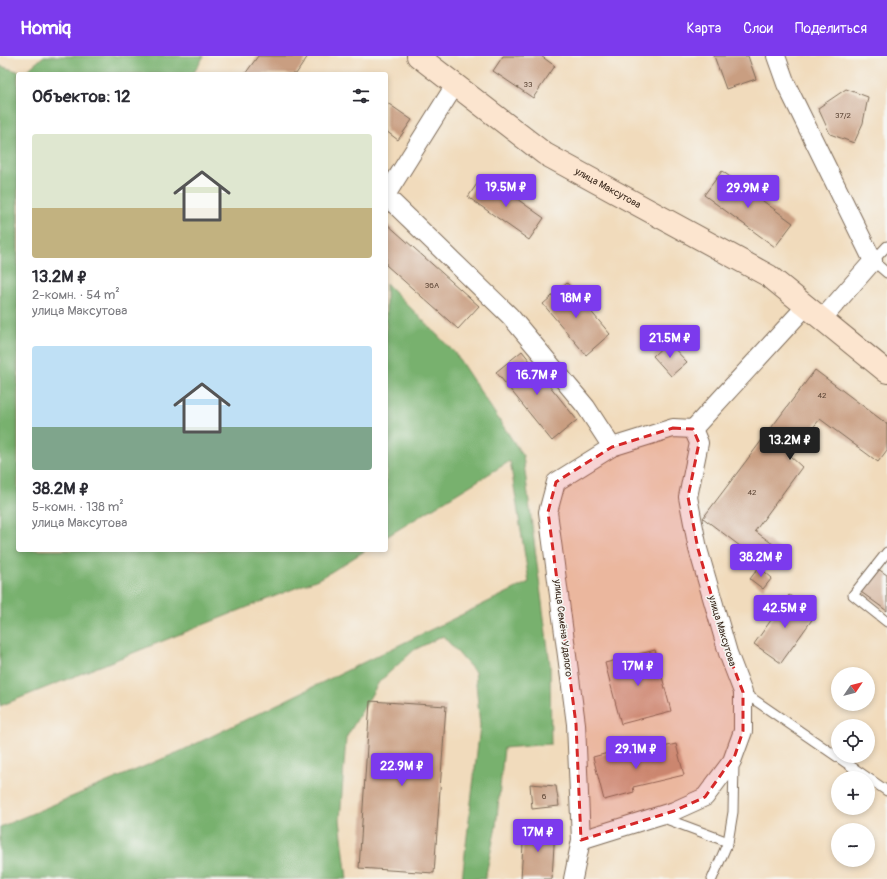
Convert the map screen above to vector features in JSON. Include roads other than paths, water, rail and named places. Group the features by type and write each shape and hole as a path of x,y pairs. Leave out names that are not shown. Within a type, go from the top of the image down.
{"main road":[{"name":"улица Максутова","path":"418,56 545,154 770,276 887,372"}],"street":[{"path":"388,197 510,316 586,407 612,447 673,428 693,429 815,312 873,261 786,84 776,56"},
{"path":"388,192 455,85"},
{"name":"улица Максутова","path":"693,429 699,443 688,498 698,549 728,653 743,692"},
{"name":"улица Семёна Удалого","path":"573,879 581,840 576,724 548,512 556,482 612,447"},
{"path":"581,840 658,816 705,797 735,755 743,731 743,692"}],"lane":[{"path":"887,246 873,261 887,273"},
{"path":"886,556 853,595 887,622"},
{"path":"743,692 887,791"},
{"path":"712,879 728,842 733,812 735,755"},
{"path":"658,816 728,842"}]}
